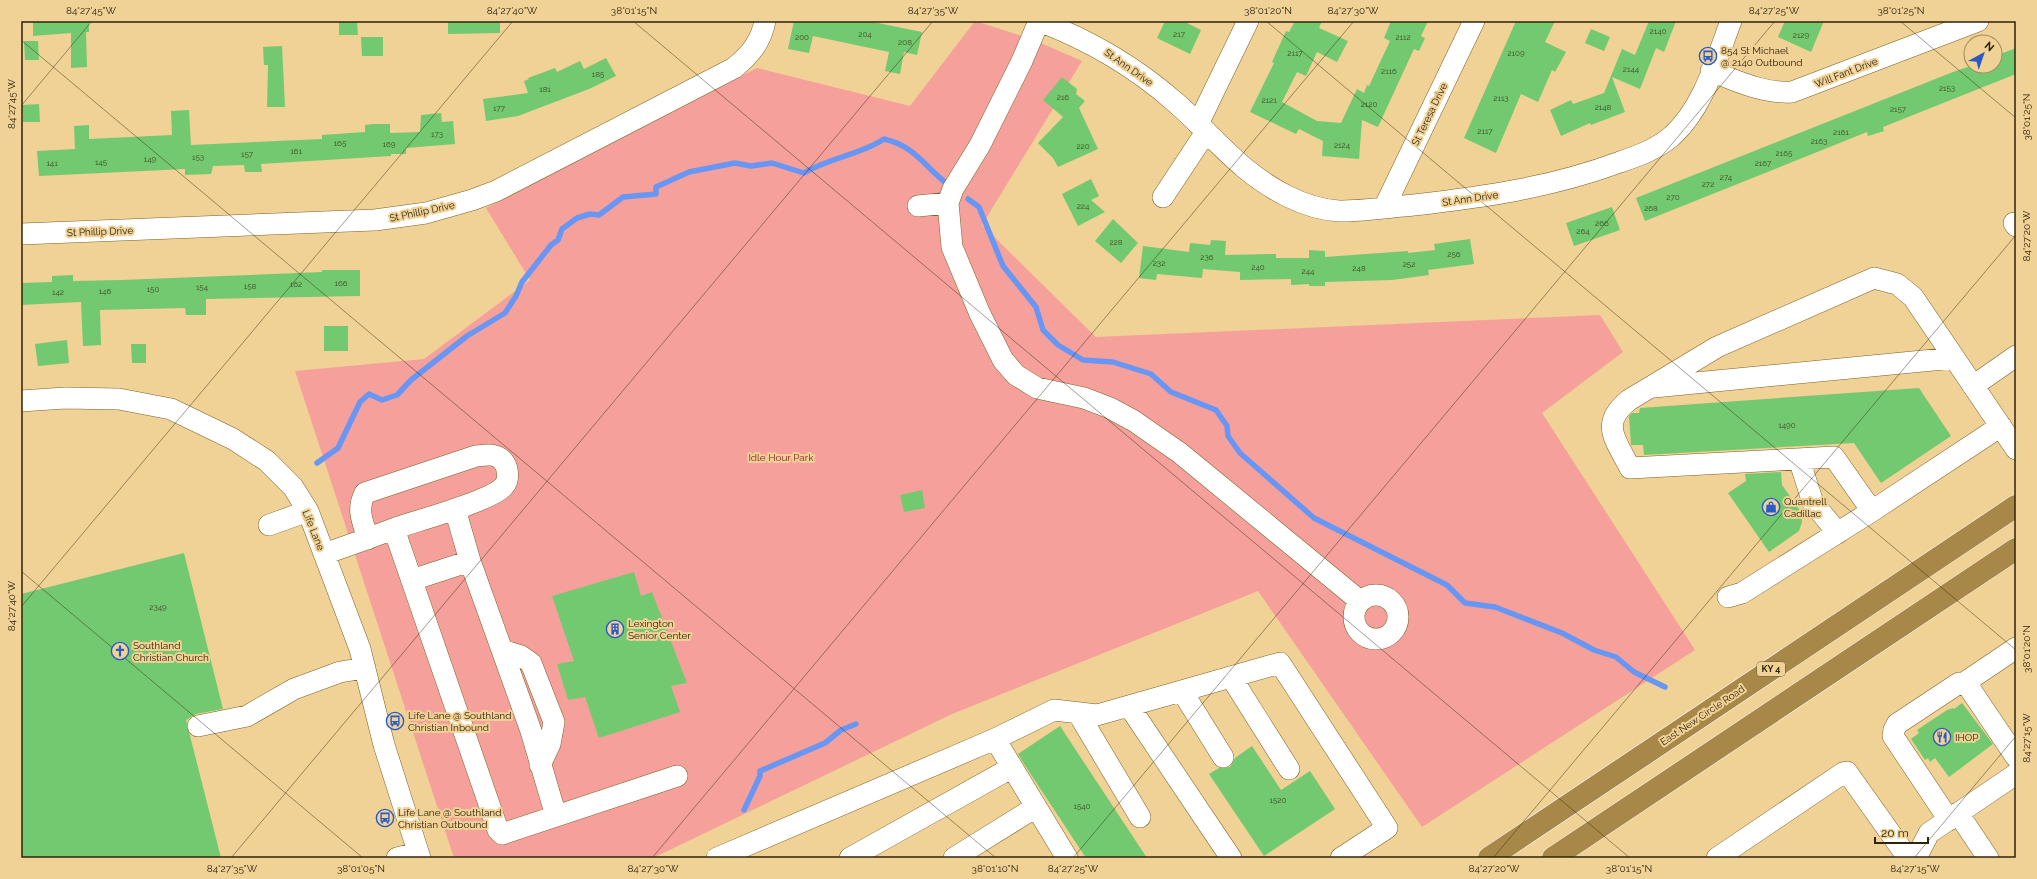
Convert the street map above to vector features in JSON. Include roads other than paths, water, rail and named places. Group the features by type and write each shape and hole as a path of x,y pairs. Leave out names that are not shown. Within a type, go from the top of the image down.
{"highway":[{"name":"East New Circle Road","path":"1489,858 2016,506"},
{"path":"1553,858 2016,549"}],"street":[{"name":"St Phillip Drive","path":"21,234 374,220 426,213 472,200 516,182 734,68 747,58 756,46 762,33 765,21"},
{"path":"1039,21 1022,61 980,145 953,189 948,203 952,247 980,314 1006,366 1016,375 1037,388 1084,398 1110,408 1134,420 1180,453 1360,601"},
{"name":"St Ann Drive","path":"1039,21 1082,38 1121,61 1175,102 1244,169 1266,185 1290,198 1314,207 1338,211 1372,210 1532,189 1600,170 1656,147 1680,128 1692,113 1712,71 1730,21"},
{"path":"1163,197 1202,128 1248,21"},
{"name":"St Teresa Drive","path":"1384,208 1474,21"},
{"name":"Will Fant Drive","path":"1712,71 1766,91 1781,93 1792,92 1978,21"},
{"path":"918,206 948,203"},
{"path":"2016,223 2014,223 2016,226"},
{"path":"1872,511 1834,457 1630,468 1612,432 1612,419 1620,407 1648,388 1717,347 1874,278 1897,284 1913,297 2016,449"},
{"path":"1973,386 2016,356"},
{"path":"1648,388 1954,358"},
{"name":"Life Lane","path":"21,400 65,398 119,399 171,409 227,436 267,462 293,487 308,511 360,648 384,745 419,855"},
{"path":"1728,597 1742,593 1838,533 2001,426"},
{"path":"324,554 368,539 394,529 455,509 482,498 504,486 507,479 508,470 504,462 498,457 490,454 476,456 365,493 360,502 360,512 368,539"},
{"path":"1799,459 1813,503 1838,533"},
{"path":"455,509 470,561 531,731 556,816"},
{"path":"269,525 308,511"},
{"path":"394,529 498,830 502,834 678,776"},
{"path":"412,580 470,561"},
{"path":"1964,684 2016,648"},
{"path":"717,858 995,739 1054,710 1097,715 1280,663 1387,828 1341,858"},
{"path":"198,726 247,716 294,689 340,672 365,668"},
{"path":"1231,677 1289,769"},
{"path":"1988,858 1954,816 1894,736 1894,730 1898,724 1959,683 1964,684 1968,686 2016,757"},
{"path":"1182,691 1224,757"},
{"path":"1129,706 1231,858"},
{"path":"1078,713 1140,817"},
{"path":"995,739 1011,768 1036,807 1063,856"},
{"path":"850,858 1011,768"},
{"path":"1717,858 1843,773 1848,772 1908,858"},
{"path":"1916,858 1929,833 2016,774"},
{"path":"954,858 1036,807"},
{"path":"397,858 419,855"}],"waterway":[{"path":"317,463 338,448 360,402 369,394 382,400 397,395 411,380 467,336 505,313 516,296 522,282 551,245 558,240 562,229 577,218 590,214 599,215 623,197 656,194 656,187 689,172 735,163 751,166 772,163 804,173 824,163 865,149 884,139 895,142 913,152 950,186"},
{"path":"968,199 979,207 1003,266 1036,307 1043,330 1058,345 1083,360 1113,362 1151,374 1171,392 1216,410 1227,426 1228,436 1240,453 1314,518 1447,585 1465,603 1495,607 1562,633 1594,650 1616,657 1634,672 1665,687"},
{"path":"744,810 760,776 760,771 825,743 841,730 856,724"}],"place":[{"name":"854 St Michael @ 2140 Outbound","path":"1708,56"},
{"name":"Quantrell Cadillac","path":"1771,507"},
{"name":"Lexington Senior Center","path":"615,629"},
{"name":"Southland Christian Church","path":"120,651"},
{"name":"Life Lane @ Southland Christian Inbound","path":"395,721"},
{"name":"IHOP","path":"1942,737"},
{"name":"Life Lane @ Southland Christian Outbound","path":"385,818"}],"park label":[{"name":"Idle Hour Park","path":"781,457"}]}
